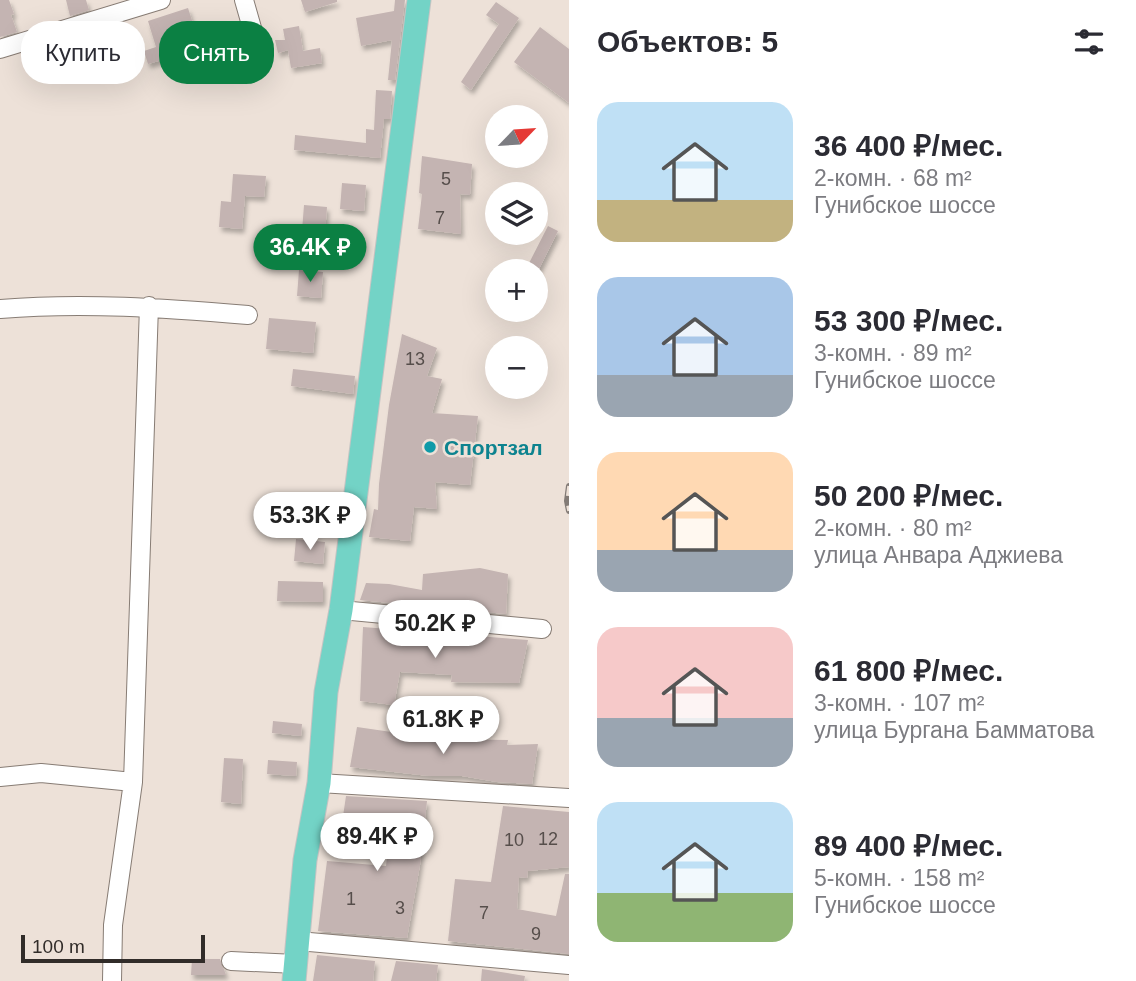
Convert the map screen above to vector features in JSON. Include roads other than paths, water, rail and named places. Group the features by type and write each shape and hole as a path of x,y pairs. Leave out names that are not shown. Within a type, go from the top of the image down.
{"main road":[{"path":"295,973 305,860 319,783 326,692 341,610 418,0"}],"street":[{"path":"0,48 104,8 161,0"},
{"path":"244,0 250,21"},
{"path":"112,981 113,925 133,782 149,306"},
{"path":"0,309 149,306 248,314"},
{"path":"341,610 542,629"},
{"path":"0,777 41,773 133,782"},
{"path":"319,783 569,798"},
{"path":"298,941 569,965"},
{"path":"231,961 295,973"}],"railway":[{"path":"569,486 569,511"}],"place":[{"name":"Спортзал","path":"430,447"}]}
